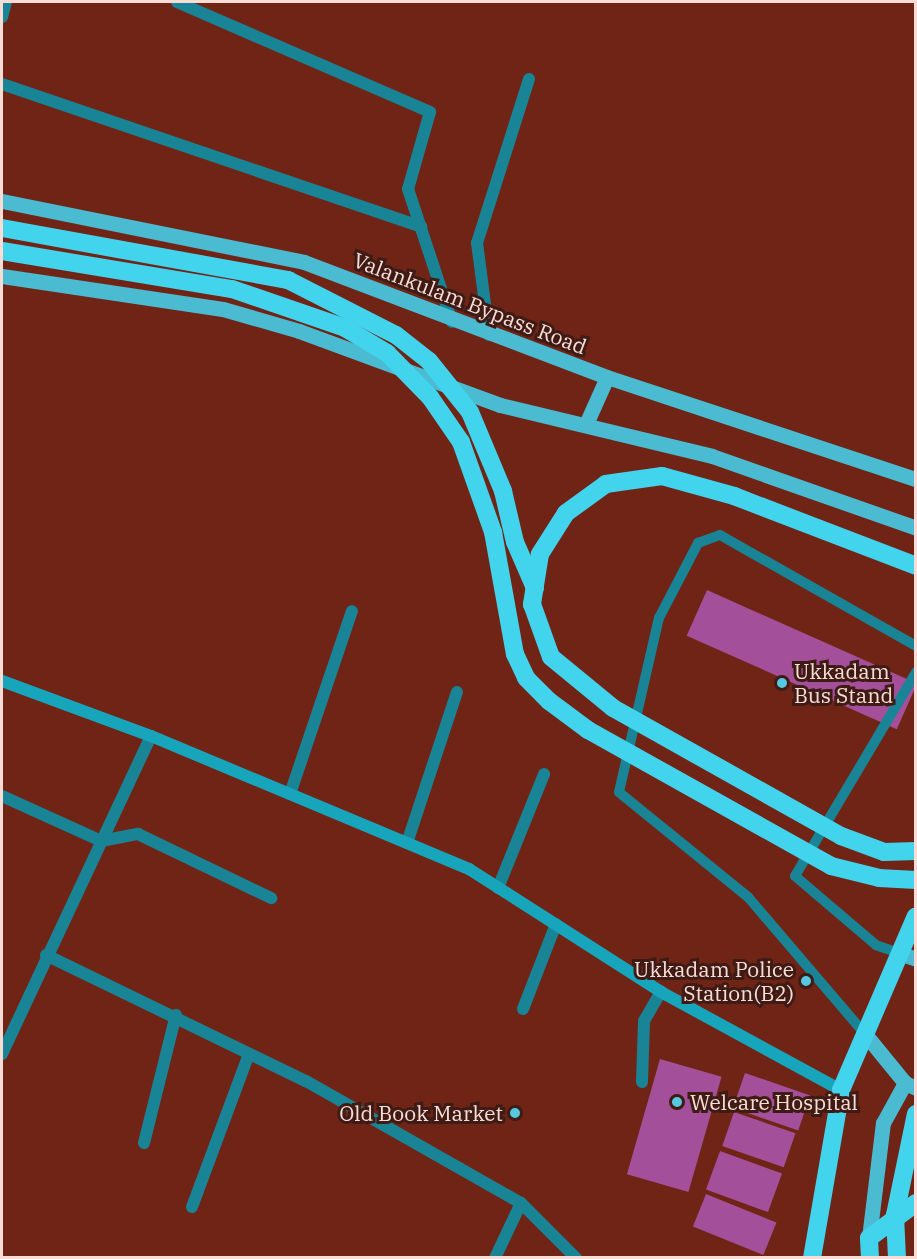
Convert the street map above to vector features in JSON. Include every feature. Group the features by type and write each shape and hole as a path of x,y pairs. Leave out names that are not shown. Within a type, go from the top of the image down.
{"highway":[{"path":"2,228 288,280 396,334 429,361 470,412 503,491 515,542 535,588"},
{"path":"2,251 232,289 345,328 387,352 430,397 462,442 493,532 515,654 526,678 549,701 588,730 831,866 879,878 915,880"},
{"path":"915,566 734,496 662,476 606,484 573,507 540,554 535,588 537,626 551,657 613,708 841,836 884,852 915,851"},
{"path":"812,1257 841,1090 865,1034 907,956 915,916"},
{"path":"897,1257 895,1215 915,1114"},
{"path":"870,1257 869,1238 915,1203"}],"main road":[{"name":"Valankulam Bypass Road","path":"2,201 304,262 452,322 606,377 915,479"},
{"path":"2,276 223,309 299,331 500,405 712,456 915,528"},
{"path":"586,424 606,377"},
{"path":"865,1034 910,1085 883,1123 869,1238"}],"street":[{"path":"2,17 6,2"},
{"path":"177,2 430,112 408,189 452,322"},
{"path":"489,335 477,243 529,79"},
{"path":"2,84 421,227"},
{"path":"290,794 352,611"},
{"path":"2,681 151,736 469,868 661,992 841,1090"},
{"path":"407,843 457,692"},
{"path":"3,1048 151,736"},
{"path":"498,888 544,774"},
{"path":"2,796 101,841 138,834 271,898"},
{"path":"523,1009 556,924"},
{"path":"46,956 175,1016 249,1054 521,1203 576,1257"},
{"path":"642,1082 644,1021 661,992"},
{"path":"144,1143 175,1016"},
{"path":"192,1207 249,1054"},
{"path":"495,1257 521,1203"}],"lane":[{"path":"865,1034 748,897 619,792 659,618 698,543 720,535 915,646"},
{"path":"907,956 876,945 795,876 915,672"}],"building":[{"path":"707,590 916,683 897,729 687,636"},
{"path":"660,1059 722,1077 688,1192 627,1174"},
{"path":"745,1073 810,1095 798,1130 733,1108"},
{"path":"734,1112 795,1133 784,1167 722,1146"},
{"path":"720,1151 782,1174 768,1212 706,1190"},
{"path":"706,1194 776,1222 763,1255 693,1226"}],"place":[{"name":"Ukkadam Bus Stand","path":"782,683"},
{"name":"Ukkadam Police Station(B2)","path":"806,981"},
{"name":"Welcare Hospital","path":"677,1102"},
{"name":"Old Book Market","path":"515,1113"}]}
